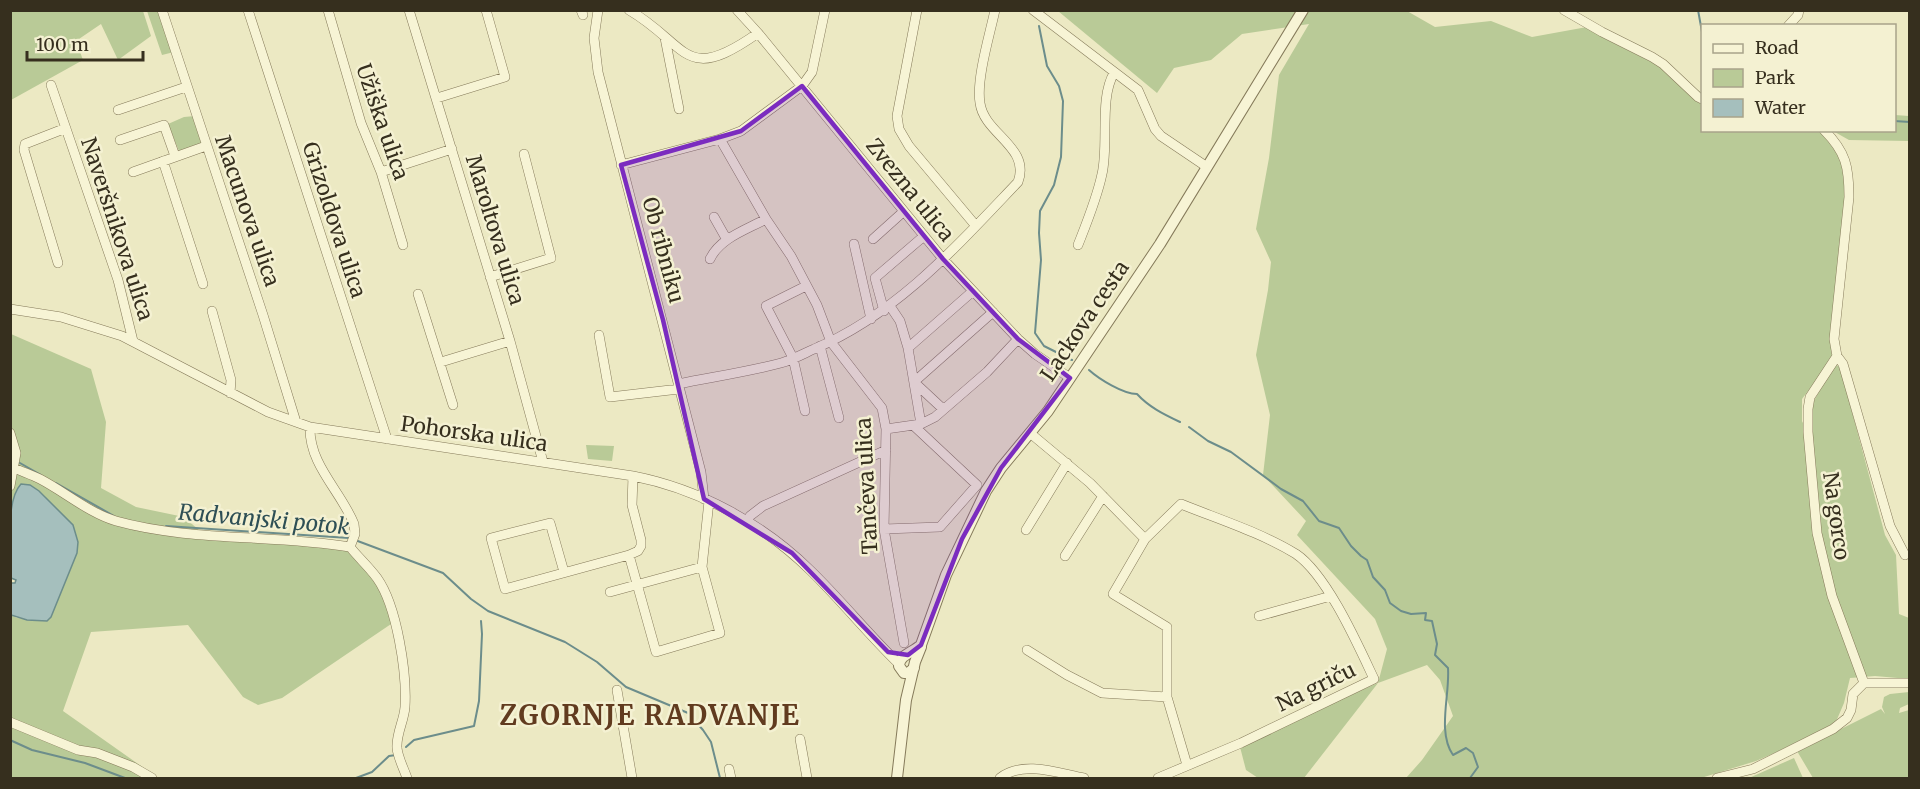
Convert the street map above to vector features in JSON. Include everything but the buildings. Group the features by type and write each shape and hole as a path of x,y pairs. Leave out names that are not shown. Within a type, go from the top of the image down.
{"street":[{"name":"Macunova ulica","path":"162,10 296,422"},
{"name":"Grizoldova ulica","path":"248,10 387,439"},
{"name":"Užiška ulica","path":"328,10 362,123 381,172 403,246"},
{"name":"Maroltova ulica","path":"410,10 510,341 543,462"},
{"path":"437,98 505,77 486,10"},
{"name":"Ob ribniku","path":"598,10 594,38 595,55 707,500"},
{"path":"629,10 684,54 693,58 704,59 722,54 740,46 758,33"},
{"name":"Zvezna ulica","path":"737,10 943,259 1018,339 1035,354 1070,378"},
{"path":"621,165 720,139 741,131 802,86 812,72 825,10"},
{"path":"917,10 897,116 899,129 909,146 976,226"},
{"path":"599,335 610,397 678,386 782,363 831,342 887,309 943,259 1018,182 1021,164 1013,149 985,118 979,102 995,10"},
{"path":"1033,10 1138,90 1155,129 1161,136 1207,166"},
{"name":"Lackova cesta","path":"907,662 921,645 946,575 986,491 1070,378 1160,244 1303,10"},
{"path":"1564,10 1652,57 1701,98"},
{"path":"1789,24 1799,10"},
{"path":"665,38 679,109"},
{"path":"1078,245 1102,174 1106,143 1107,91 1114,73"},
{"name":"Naveršnikova ulica","path":"51,85 118,280 133,341"},
{"path":"118,110 186,87"},
{"path":"120,140 164,125 175,156"},
{"name":"Naveršnikova ulica","path":"58,263 24,150 25,144 66,128"},
{"name":"Na gorco","path":"1825,132 1846,160 1849,173 1849,197 1834,339 1837,356 1843,364 1890,526 1905,555"},
{"name":"Tančeva ulica","path":"720,139 766,219 791,256 817,305 831,342 882,408 886,429 884,529 904,643"},
{"path":"133,172 206,146"},
{"path":"381,172 452,149"},
{"path":"490,277 551,258 524,154"},
{"path":"163,162 203,284"},
{"path":"873,239 903,212"},
{"path":"714,217 727,240"},
{"path":"710,259 715,249 727,240 766,219"},
{"path":"884,529 940,527 977,485 917,425 914,382 908,348 900,321 887,309 875,278 924,236"},
{"path":"854,244 871,319"},
{"path":"805,411 792,358 766,306 806,286"},
{"path":"908,348 973,291"},
{"path":"418,294 453,405"},
{"name":"Pohorska ulica","path":"10,309 62,317 133,341 268,412 310,427 633,476 674,487 707,500 747,521 779,543 810,570 888,652 907,662"},
{"path":"212,311 231,380 230,393"},
{"path":"914,382 993,312"},
{"path":"886,429 917,425 935,417 987,372 1018,339"},
{"path":"441,362 510,341"},
{"path":"820,346 838,418"},
{"name":"Na gorco","path":"1837,356 1810,397 1809,443 1817,532 1832,596 1864,683"},
{"path":"914,382 943,409"},
{"path":"310,427 311,447 350,514 354,524 352,541 384,591 394,622 403,660 405,709 397,750 407,778"},
{"path":"10,433 16,453 10,486"},
{"path":"1030,433 1103,496 1145,539"},
{"path":"747,521 763,506 886,450"},
{"path":"1026,530 1067,463"},
{"path":"14,468 39,479 104,516 123,523 174,531 322,542 352,541"},
{"path":"564,572 550,523 491,538 505,589 629,555 638,551 641,546 632,505 633,476"},
{"path":"1065,556 1103,496"},
{"path":"629,555 656,652 720,633 702,567 707,500"},
{"name":"Na griču","path":"1158,778 1241,743 1374,679 1331,596 1309,566 1297,555 1271,541 1181,504 1145,539 1113,594 1167,627 1167,698 1187,765"},
{"path":"610,592 702,567"},
{"path":"1259,616 1331,596"},
{"path":"1027,650 1102,693 1167,698"},
{"path":"897,778 907,662"},
{"path":"1717,778 1753,769 1822,736 1841,724 1851,710 1853,694 1864,683 1910,683"},
{"path":"617,690 632,778"},
{"path":"10,722 78,750 97,753 133,767 152,778"},
{"path":"800,739 807,778"},
{"path":"1000,778 1008,773 1084,778"}],"highlighted area":[{"path":"802,86 943,259 1018,339 1070,378 1001,468 962,539 921,645 908,655 888,652 792,553 704,499 663,320 621,165 741,131"}],"green space":[{"path":"11,10 143,11 151,36 118,60 101,24 76,41 83,60 11,100"},
{"path":"147,11 161,11 174,52 162,55"},
{"path":"1058,11 1407,11 1435,27 1491,21 1532,37 1598,25 1649,50 1701,92 1701,132 1821,132 1844,162 1846,196 1831,338 1832,359 1802,399 1802,423 1836,365 1840,367 1885,535 1896,555 1899,614 1909,618 1909,679 1875,676 1850,678 1844,703 1835,724 1756,761 1701,778 1406,778 1422,760 1453,716 1440,680 1427,665 1378,683 1387,649 1375,619 1297,535 1306,521 1263,475 1270,415 1256,355 1271,262 1256,229 1269,158 1279,75 1309,24 1242,34 1211,60 1174,68 1157,93"},
{"path":"1896,115 1909,116 1909,141 1849,140 1835,132 1896,132"},
{"path":"195,116 204,142 179,151 168,124 184,117"},
{"path":"11,334 91,369 106,422 101,488 136,507 184,517 209,539 350,547 377,578 394,622 282,698 258,705 243,697 188,625 91,632 63,711 158,778 11,778 11,615 17,618 49,620 77,553 73,525 39,491 11,527"},
{"path":"586,445 614,446 612,461 588,459"},
{"path":"1378,683 1304,778 1258,778 1246,770 1240,747 1297,718"},
{"path":"1909,692 1909,704 1900,708 1899,713 1909,710 1909,778 1813,778 1797,751 1881,709 1885,714 1882,707 1884,697"},
{"path":"1794,758 1803,778 1749,778"}],"water":[{"path":"21,484 30,485 39,491 73,525 78,542 77,553 51,617 47,621 27,620 11,615 11,583 15,583 16,580 11,578 11,515 16,492"}],"waterway":[{"path":"1698,10 1701,26"},
{"path":"1039,26 1047,66 1059,86 1063,101 1061,157 1054,185 1040,211 1041,260 1035,333 1044,346 1072,360"},
{"path":"1896,121 1910,122"},
{"path":"1089,370 1118,389 1137,394 1146,403 1180,422"},
{"path":"1189,427 1208,441 1231,452 1281,489 1303,501 1319,521 1339,528 1351,546 1367,560 1373,577 1385,590 1390,603 1401,611 1411,614 1426,613 1425,620 1432,621 1437,644 1435,655 1448,668 1445,713 1448,746 1453,755 1466,748 1473,753 1478,767 1470,778"},
{"name":"Radvanjski potok","path":"20,463 41,475"},
{"name":"Radvanjski potok","path":"56,483 114,516"},
{"name":"Radvanjski potok","path":"166,526 349,538"},
{"name":"Radvanjski potok","path":"355,540 443,573 488,611 565,642 597,662 626,687 688,713 711,742 720,778"},
{"path":"406,747 414,740 474,726 479,701 481,621"},
{"path":"10,740 32,750 85,763 125,778"},
{"path":"356,778 372,772 389,756 396,755"}],"district":[{"name":"ZGORNJE RADVANJE","path":"650,716"}]}
